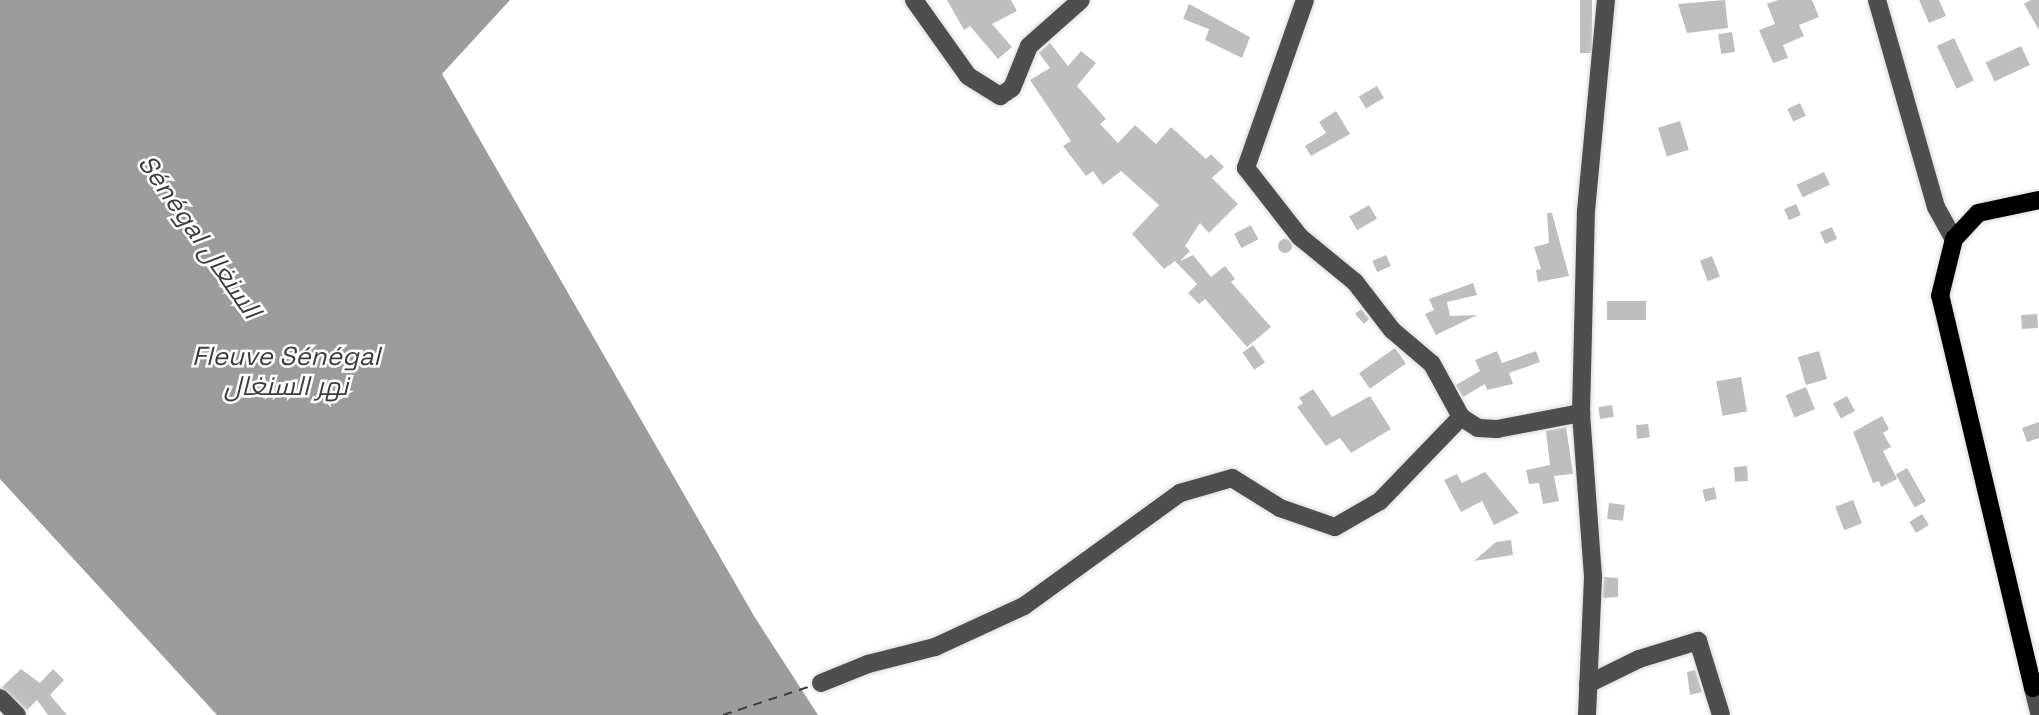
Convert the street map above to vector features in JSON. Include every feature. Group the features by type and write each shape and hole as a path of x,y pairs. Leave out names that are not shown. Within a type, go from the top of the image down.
{"main road":[{"path":"2036,689 1940,296 1954,239 1978,214 2039,201"}],"street":[{"path":"915,0 968,76 1000,96 1012,88 1029,46 1082,0"},
{"path":"1305,0 1245,168 1300,237 1354,282 1392,330 1432,364 1461,417 1478,428 1497,429 1581,412"},
{"path":"1587,715 1593,577 1581,412 1586,211 1606,0"},
{"path":"1877,0 1936,207 1954,239"},
{"path":"821,683 868,664 935,647 1024,606 1180,493 1232,478 1280,508 1335,527 1380,502 1461,417"},
{"path":"1588,684 1639,659 1698,640 1721,715"},
{"path":"2036,689 2039,712"},
{"path":"0,698 17,715"}],"water":[{"name":"Fleuve Sénégal نهر السنغال","path":"0,0 510,0 442,74 754,616 818,715 217,715 0,479"}],"building":[{"path":"947,0 1011,0 1017,11 992,24 1012,47 998,59 970,26 964,30"},
{"path":"1580,0 1592,0 1592,53 1580,53"},
{"path":"1725,0 1728,28 1687,33 1678,4"},
{"path":"1778,0 1812,0 1819,17 1799,25 1804,36 1783,45 1788,58 1773,63 1759,30 1775,24 1767,4"},
{"path":"1919,0 1939,0 1946,16 1929,23"},
{"path":"2039,0 2039,30 2024,4"},
{"path":"1189,4 1250,37 1242,58 1205,40 1209,29 1183,19"},
{"path":"1732,32 1735,52 1721,54 1718,34"},
{"path":"1954,38 1974,81 1957,89 1937,46"},
{"path":"1050,43 1068,66 1081,51 1096,63 1077,86 1106,119 1100,124 1118,143 1135,125 1156,144 1171,127 1206,159 1211,154 1224,167 1212,178 1238,204 1209,233 1200,223 1185,246 1190,251 1180,261 1193,255 1211,277 1225,266 1235,279 1231,282 1271,327 1247,347 1205,299 1199,304 1188,293 1197,284 1175,261 1164,269 1132,234 1159,205 1121,171 1103,185 1093,171 1086,176 1063,146 1071,141 1030,80 1050,68 1039,53"},
{"path":"2021,46 2030,65 1995,82 1986,62"},
{"path":"1377,86 1384,98 1366,109 1359,96"},
{"path":"1800,103 1806,116 1793,122 1787,109"},
{"path":"1336,111 1350,134 1311,156 1305,146 1326,133 1319,122"},
{"path":"1680,121 1689,150 1667,156 1658,128"},
{"path":"1824,172 1830,185 1803,197 1797,185"},
{"path":"1796,204 1801,215 1789,220 1784,209"},
{"path":"1369,205 1377,219 1357,230 1349,216"},
{"path":"1547,213 1552,213 1569,276 1538,282 1536,270 1541,269 1534,247 1549,243"},
{"path":"1251,225 1258,239 1241,248 1234,234"},
{"path":"1832,227 1837,239 1825,244 1820,232"},
{"path":"1282,239 1288,239 1292,246 1288,253 1282,253 1278,249 1278,243"},
{"path":"1386,255 1391,266 1377,272 1372,261"},
{"path":"1712,256 1720,277 1708,281 1700,261"},
{"path":"1473,283 1477,295 1447,302 1450,316 1477,315 1436,335 1425,314 1434,310 1429,299"},
{"path":"1607,301 1646,301 1646,320 1607,320"},
{"path":"1361,309 1369,319 1364,324 1355,314"},
{"path":"2037,314 2038,328 2022,329 2021,315"},
{"path":"1253,345 1265,362 1254,370 1242,352"},
{"path":"1395,348 1406,364 1370,389 1359,373"},
{"path":"1497,351 1502,363 1536,351 1540,362 1509,373 1513,384 1487,390 1485,384 1463,397 1456,385 1480,371 1475,360"},
{"path":"1819,351 1827,379 1806,385 1798,357"},
{"path":"1741,377 1747,411 1722,416 1716,381"},
{"path":"1806,387 1815,409 1795,417 1786,395"},
{"path":"1313,389 1332,417 1370,396 1391,429 1351,453 1340,438 1326,446 1297,407 1303,403 1299,398"},
{"path":"1847,396 1855,411 1841,419 1833,404"},
{"path":"1612,405 1614,417 1600,419 1598,407"},
{"path":"1882,416 1889,429 1883,433 1891,447 1883,451 1897,479 1881,487 1879,481 1873,483 1853,432"},
{"path":"2039,422 2039,438 2027,442 2022,428"},
{"path":"1648,424 1650,437 1637,439 1636,425"},
{"path":"1566,427 1573,474 1554,476 1559,501 1543,504 1539,483 1529,484 1526,470 1550,465 1546,431"},
{"path":"1747,466 1748,481 1735,482 1734,467"},
{"path":"1907,468 1926,501 1915,507 1896,474"},
{"path":"1485,472 1519,513 1494,525 1482,501 1461,512 1444,480 1457,474 1462,483"},
{"path":"1714,487 1717,499 1705,502 1702,490"},
{"path":"1853,500 1862,523 1844,530 1835,507"},
{"path":"1609,503 1625,505 1623,521 1607,519"},
{"path":"1922,514 1929,525 1916,533 1909,522"},
{"path":"1511,540 1513,555 1474,561 1496,542"},
{"path":"1604,577 1618,578 1618,597 1603,598"},
{"path":"21,669 40,683 53,669 64,680 50,695 67,715 48,715 37,700 27,710 2,687"},
{"path":"1695,670 1702,692 1690,695 1687,672"}],"ferry route":[{"path":"723,715 814,685"}],"water label":[{"name":"Sénégal السنغال","path":"199,237"}]}
